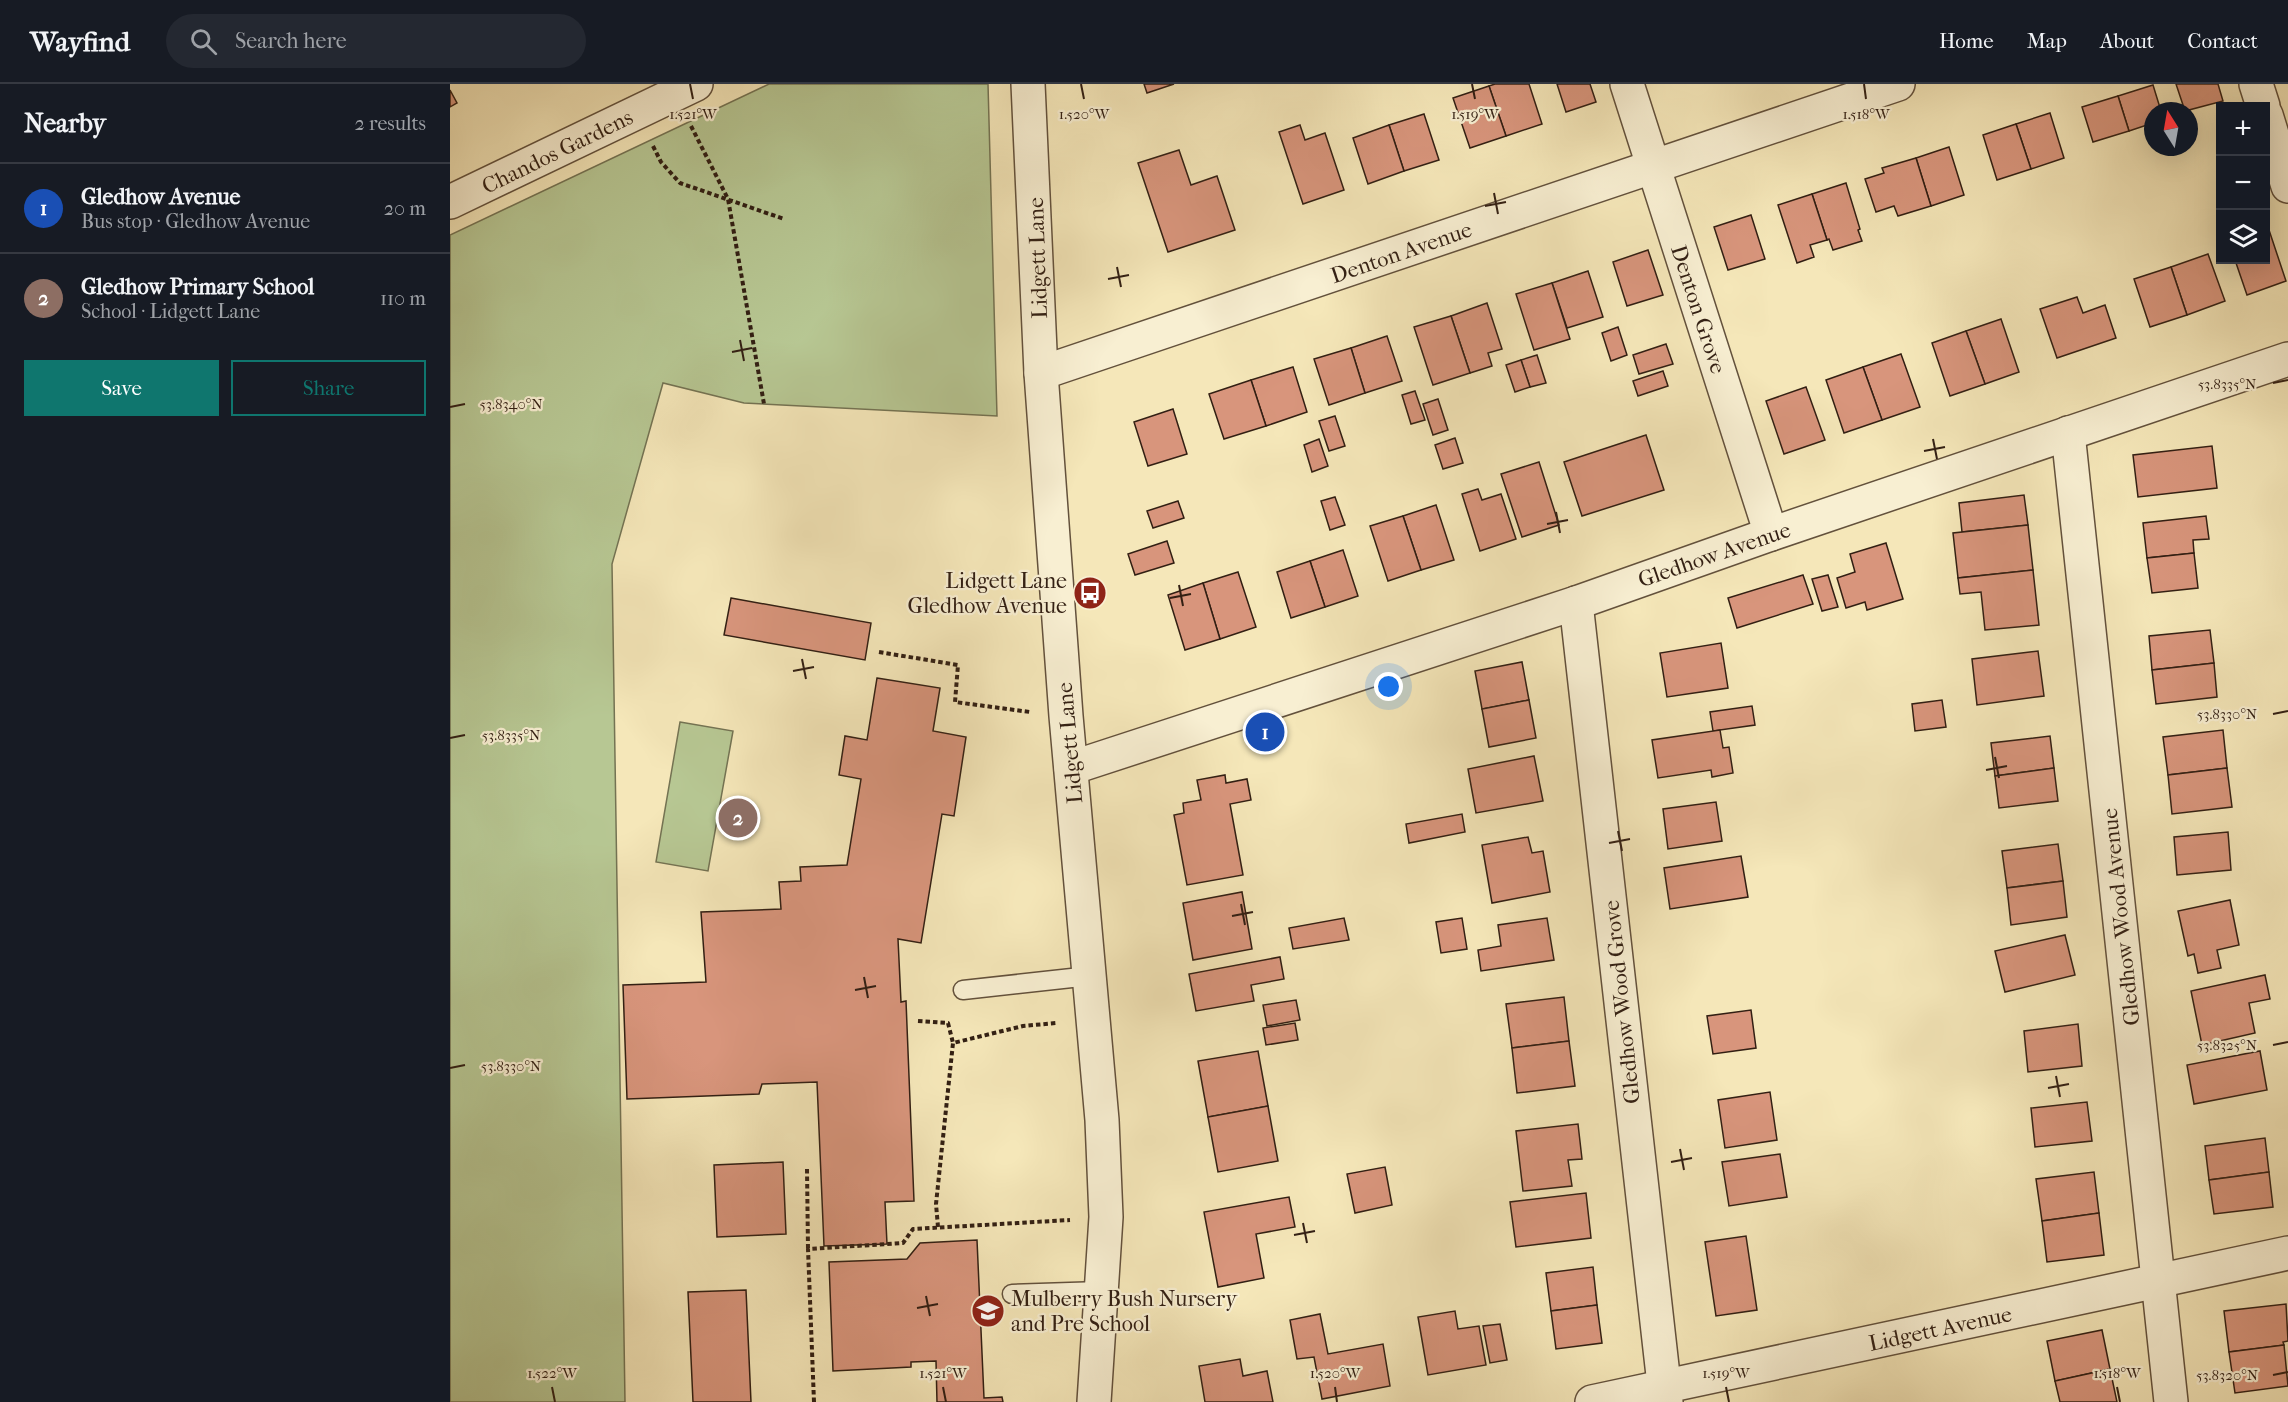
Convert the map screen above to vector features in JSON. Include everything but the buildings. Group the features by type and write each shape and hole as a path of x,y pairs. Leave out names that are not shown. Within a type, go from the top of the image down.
{"street":[{"name":"Lidgett Lane","path":"1028,84 1041,374 1066,716 1102,1119 1106,1217 1094,1402"},
{"name":"Denton Grove","path":"1627,84 1772,534"},
{"name":"Denton Avenue","path":"1041,374 1898,84"},
{"path":"2256,84 2262,102"},
{"name":"Chandos Gardens","path":"450,202 686,89"},
{"path":"2270,130 2288,186"},
{"name":"Gledhow Avenue","path":"1071,768 1576,603 2288,359"},
{"name":"Gledhow Wood Avenue","path":"2068,433 2171,1402"},
{"name":"Gledhow Wood Grove","path":"1576,603 1666,1394"},
{"name":"Lidgett Avenue","path":"1592,1402 1666,1394 2288,1253"}],"lane":[{"path":"963,990 1089,976"},
{"path":"1012,1294 1101,1291"}],"path":[{"path":"686,89 728,199 764,404"},
{"path":"637,113 661,162 680,183 784,219"},
{"path":"879,652 958,665 955,702 1066,716"},
{"path":"918,1021 948,1023 953,1043 936,1204 938,1227"},
{"path":"953,1043 1023,1026 1041,1024"},
{"path":"807,1169 814,1402"},
{"path":"808,1249 903,1243 913,1229 1106,1217"}],"green space":[{"path":"769,84 988,84 997,416 744,403 663,383 612,564 625,1402 450,1402 450,235"},
{"path":"680,722 733,731 708,871 656,862"}],"place":[{"name":"Lidgett Lane Gledhow Avenue","path":"1090,593"},
{"name":"Gledhow Avenue","path":"1265,732"},
{"name":"Gledhow Primary School","path":"738,818"},
{"name":"Mulberry Bush Nursery and Pre School","path":"988,1311"}]}
